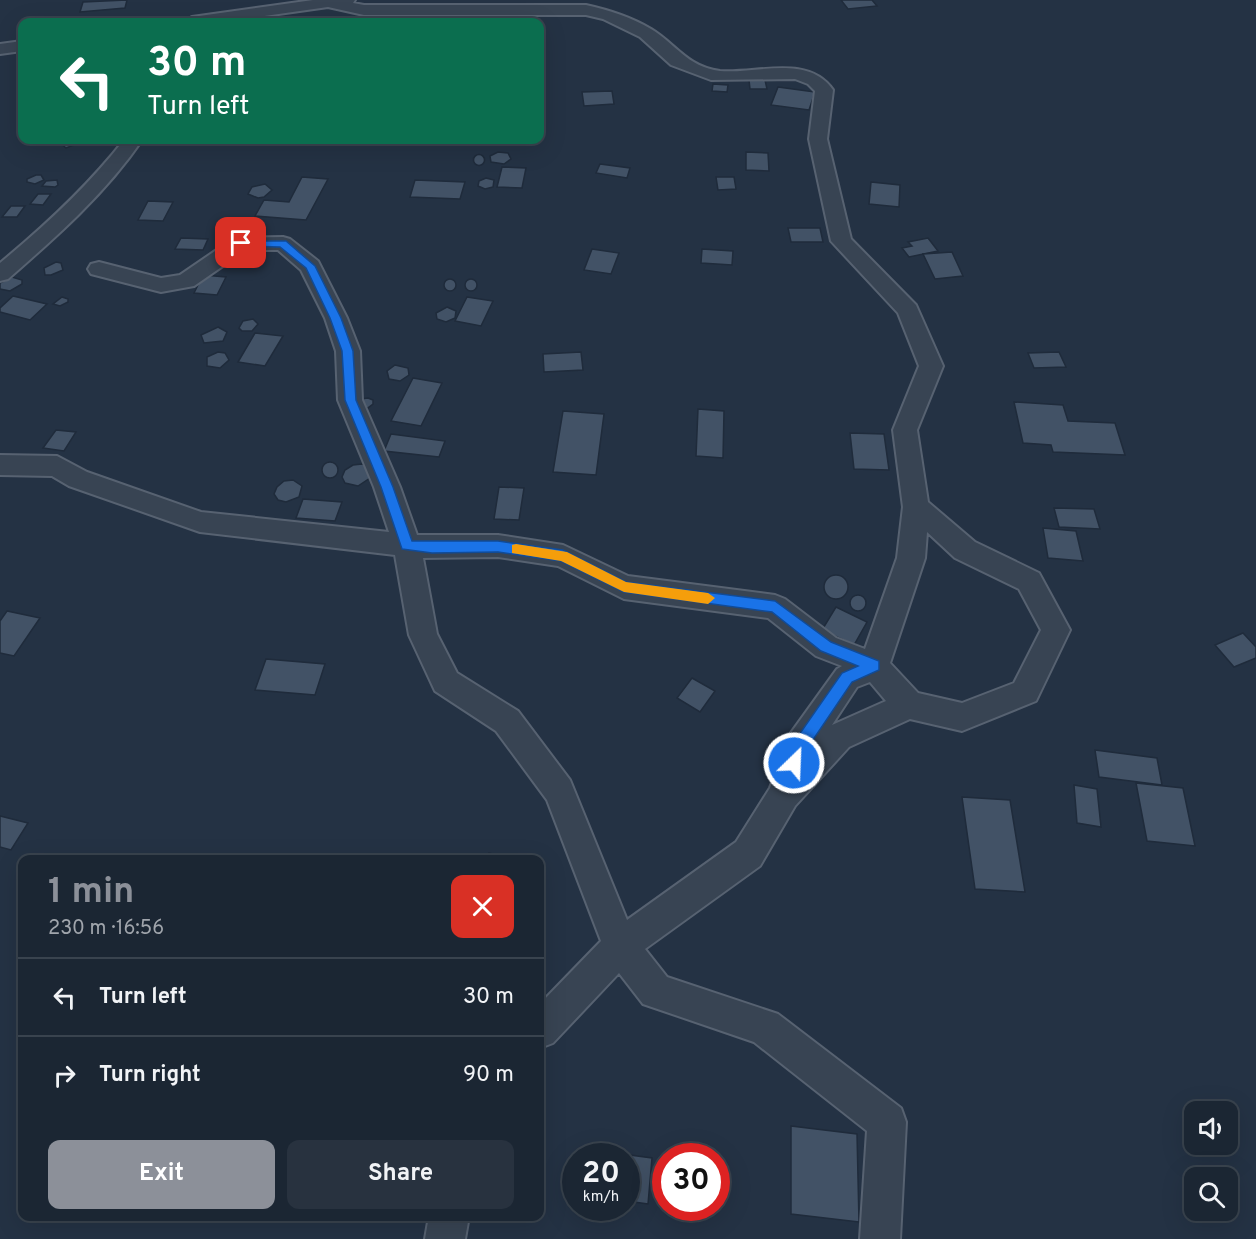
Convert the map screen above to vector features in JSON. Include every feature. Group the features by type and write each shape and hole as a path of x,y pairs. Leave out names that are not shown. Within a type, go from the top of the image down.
{"street":[{"path":"220,18 340,1 364,10 586,10 609,15 646,33 677,61 717,76 797,74 814,80 824,90 818,139 841,241 908,310 931,366 905,430 916,507 911,558 874,666 847,678 799,747 784,795"},
{"path":"0,49 18,47"},
{"path":"0,274 64,220 103,179 130,144"},
{"path":"99,269 161,285 186,281 241,243 283,244 310,266 336,318 348,351 350,400 387,487 407,546 423,634 446,682 507,721 559,791 620,946 656,991 765,1027 887,1122 880,1239"},
{"path":"0,465 57,466 78,479 200,522 407,546 432,548 498,546 563,556 624,587 775,607 826,647 874,666 909,705 962,717 1025,692 1056,630 1029,581 965,550 916,507"},
{"path":"544,1026 620,946 748,854 784,795 838,737 909,705"},
{"path":"445,1239 448,1221"}],"building":[{"path":"127,0 125,8 80,12 83,2"},
{"path":"841,0 872,0 877,6 848,9"},
{"path":"749,80 765,80 767,89 750,89"},
{"path":"713,84 728,85 727,92 712,91"},
{"path":"778,87 815,92 809,110 771,105"},
{"path":"612,91 614,104 584,106 582,92"},
{"path":"62,144 76,144 66,148"},
{"path":"498,152 508,153 511,159 504,164 491,162 490,156"},
{"path":"746,152 768,153 769,171 746,170"},
{"path":"479,154 485,160 479,166 473,160"},
{"path":"600,164 630,168 627,178 596,173"},
{"path":"502,167 526,168 522,188 497,187"},
{"path":"41,175 44,180 35,184 27,182 27,179"},
{"path":"302,177 328,179 306,220 255,216 264,200 289,202"},
{"path":"716,177 734,177 736,189 718,190"},
{"path":"486,178 494,180 493,187 485,189 478,186 479,181"},
{"path":"57,180 58,185 55,187 42,186 46,181"},
{"path":"415,180 465,182 460,199 410,197"},
{"path":"871,182 900,185 899,207 869,204"},
{"path":"265,184 272,190 264,197 258,198 248,194 252,187"},
{"path":"38,194 51,194 43,205 30,204"},
{"path":"148,201 173,202 163,221 138,220"},
{"path":"11,206 25,206 17,217 2,217"},
{"path":"788,228 820,228 823,242 791,242"},
{"path":"181,238 208,239 203,250 175,249"},
{"path":"928,238 938,251 909,257 902,248 912,246 908,242"},
{"path":"592,249 619,253 611,274 584,270"},
{"path":"702,249 733,251 732,265 701,263"},
{"path":"952,252 963,276 935,279 923,254"},
{"path":"56,262 61,263 63,270 45,275 44,268"},
{"path":"203,275 226,277 217,295 194,293"},
{"path":"12,277 22,280 22,284 10,291 0,289 0,283"},
{"path":"450,279 456,285 450,291 444,285"},
{"path":"473,279 477,285 473,291 469,291 465,283"},
{"path":"13,296 47,304 30,320 0,312 0,308"},
{"path":"62,297 68,299 68,302 60,306 53,304"},
{"path":"467,297 493,301 481,326 455,321"},
{"path":"447,307 456,311 455,318 446,322 437,319 436,313"},
{"path":"253,319 258,324 252,331 242,331 239,328 243,321"},
{"path":"218,327 227,332 223,341 204,343 201,335"},
{"path":"255,333 283,336 265,366 238,362"},
{"path":"218,352 225,353 229,360 220,368 207,366 207,357"},
{"path":"581,352 583,370 544,372 543,354"},
{"path":"1059,352 1066,367 1034,368 1028,353"},
{"path":"395,365 408,368 409,375 400,381 389,379 387,371"},
{"path":"413,378 442,383 421,426 391,421"},
{"path":"360,399 373,400 373,404 365,410"},
{"path":"1014,402 1063,405 1068,421 1115,423 1125,455 1053,452 1051,445 1023,443"},
{"path":"698,409 724,411 723,458 696,456"},
{"path":"563,411 604,414 596,475 553,472"},
{"path":"56,430 76,432 64,451 43,448"},
{"path":"850,433 884,434 889,470 854,469"},
{"path":"391,434 445,441 439,457 384,451"},
{"path":"330,462 338,470 330,478 322,470"},
{"path":"353,465 367,465 372,474 370,478 358,486 345,483 342,477 345,470"},
{"path":"293,480 302,486 299,497 286,502 278,500 274,494 277,487 284,481"},
{"path":"499,487 524,488 519,520 494,519"},
{"path":"303,499 342,502 335,521 296,518"},
{"path":"1054,508 1094,509 1100,529 1059,527"},
{"path":"1043,528 1076,531 1083,561 1048,558"},
{"path":"836,575 841,576 847,582 847,592 841,598 836,599 831,598 825,592 824,587 825,582 831,576"},
{"path":"858,595 866,603 858,611 850,603"},
{"path":"836,607 867,622 854,645 822,630"},
{"path":"7,611 40,618 14,656 0,653 0,621"},
{"path":"1243,633 1256,647 1256,658 1234,667 1215,645"},
{"path":"266,659 325,664 315,695 255,690"},
{"path":"692,678 715,691 700,712 677,698"},
{"path":"1095,750 1157,758 1162,785 1099,777"},
{"path":"1136,783 1183,788 1195,846 1147,841"},
{"path":"1074,785 1097,789 1101,827 1077,823"},
{"path":"962,797 1010,800 1025,892 975,889"},
{"path":"0,816 28,823 11,850 0,847"},
{"path":"791,1126 857,1134 859,1222 791,1214"},
{"path":"640,1156 652,1158 648,1204 640,1203"}],"slow traffic":[{"path":"516,549 563,556 624,587 708,598"}],"route":[{"path":"241,243 283,244 310,266 336,318 348,351 350,400 387,487 407,546 432,548 498,546 563,556 624,587 775,607 826,647 874,666 847,678 799,747 794,763"}]}
